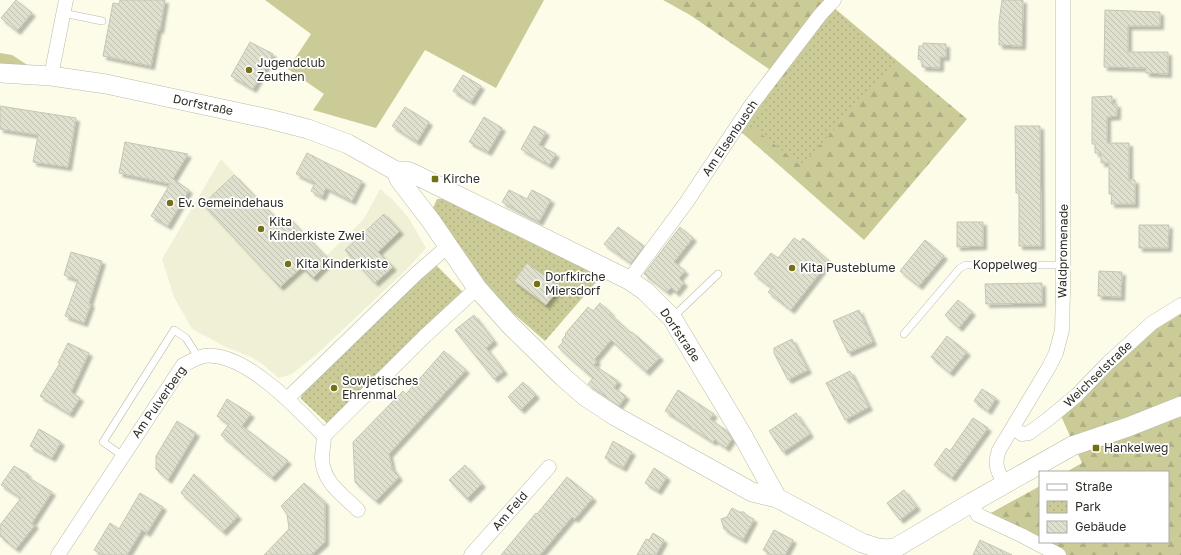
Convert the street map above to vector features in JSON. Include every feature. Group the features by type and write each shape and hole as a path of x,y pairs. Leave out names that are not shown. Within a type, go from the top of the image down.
{"main road":[{"name":"Dorfstraße","path":"0,73 51,76 106,84 269,119 308,129 348,144 396,171 406,171 412,173 629,280 645,291 672,318 737,425 777,498"},
{"name":"Dorfstraße","path":"396,171 402,183 414,197 477,288 510,325 563,377 586,397 622,420 752,492 777,498 862,543 878,548 888,549 897,547 1004,483 1072,446 1128,427 1181,406"}],"street":[{"name":"Am Elsenbusch","path":"629,280 686,203 752,104 820,15 834,0"},
{"name":"Waldpromenade","path":"1004,483 999,473 996,459 999,450 1049,367 1056,353 1062,330 1064,266 1063,0"},
{"path":"51,76 64,6"},
{"path":"287,399 416,274 448,246"},
{"path":"358,510 330,483 325,475 322,458 324,436 420,341 477,288"},
{"name":"Weichselstraße","path":"1013,428 1022,434 1030,433 1048,420 1077,395 1108,363 1152,323 1181,305"},
{"name":"Am Pulverberg","path":"58,555 183,365 198,357 215,356 235,362 248,369 287,399 324,436"},
{"name":"Am Feld","path":"471,555 549,467"},
{"path":"971,503 978,516 1021,535 1059,555"}],"lane":[{"path":"64,6 102,21"},
{"name":"Koppelweg","path":"904,334 960,268 966,265 1064,266"},
{"path":"672,318 678,314 718,274"},
{"path":"123,456 102,442 174,330 186,338 198,357"}],"shaded area":[{"name":"Kita Kinderkiste","path":"221,159 282,224 289,218 298,228 306,251 314,243 326,256 364,219 380,189 394,201 408,217 426,248 407,269 317,354 292,374 279,378 251,357 226,347 192,329 174,297 162,259"}],"green space":[{"path":"265,0 544,0 496,88 425,50 376,128 313,110 324,94 288,69 311,34"},
{"path":"663,0 838,0 833,7 967,119 864,240 740,131 779,76 690,15"},
{"path":"835,9 896,62 801,166 749,124"},
{"path":"0,53 12,55 29,66 0,65"},
{"path":"450,198 604,273 545,341 490,293 432,210 437,199"},
{"path":"435,264 463,292 328,424 301,399 302,391"},
{"path":"1181,314 1181,555 1051,555 989,514 1039,487 1039,543 1169,543 1169,471 1068,471 1082,463 1061,416 1154,330"}],"building":[{"path":"16,0 32,13 17,31 1,18"},
{"path":"120,0 165,0 160,30 158,29 151,66 103,56 113,3 119,4"},
{"path":"1002,0 1023,0 1022,46 999,45 999,22"},
{"path":"1105,10 1160,12 1160,26 1128,26 1128,52 1168,52 1168,74 1146,73 1146,68 1104,67"},
{"name":"Jugendclub Zeuthen","path":"250,42 273,54 253,89 231,76"},
{"path":"923,43 946,44 946,57 940,57 940,68 922,67 922,60 918,59 919,46 923,46"},
{"path":"463,75 481,86 471,102 453,91"},
{"path":"1112,96 1112,104 1117,104 1117,116 1107,117 1107,143 1129,143 1129,180 1135,180 1135,204 1111,204 1112,194 1109,194 1109,163 1101,163 1101,153 1095,153 1095,144 1092,144 1092,97"},
{"path":"0,106 76,118 68,167 33,162 38,135 0,129"},
{"path":"405,107 429,122 417,142 392,126"},
{"path":"484,117 502,128 488,152 469,142"},
{"path":"534,126 546,132 539,145 556,154 549,165 521,149"},
{"path":"1015,126 1040,126 1041,246 1019,246 1019,193 1016,193"},
{"path":"125,142 188,154 173,179 189,190 168,226 151,216 170,184 119,173"},
{"path":"307,153 362,181 352,201 326,188 322,197 311,191 315,183 296,174"},
{"name":"Kita Kinderkiste Zwei","path":"234,175 282,224 289,218 330,261 313,278 302,267 280,287 203,204"},
{"path":"509,190 527,199 532,190 551,200 539,222 502,202"},
{"name":"Kita Kinderkiste","path":"384,214 400,231 378,252 393,267 375,283 345,250"},
{"path":"957,222 983,222 983,246 957,247"},
{"path":"1139,225 1169,225 1168,248 1139,248"},
{"path":"618,227 644,246 631,263 604,244"},
{"path":"680,227 693,238 674,262 685,271 679,278 684,283 676,293 671,288 667,292 644,274"},
{"name":"Kita Pusteblume","path":"794,238 800,242 803,238 829,261 791,310 768,292 772,288 754,274 771,253 778,258"},
{"path":"925,240 944,256 919,286 900,271"},
{"path":"71,252 102,261 89,303 91,304 84,323 65,316 78,280 64,275"},
{"name":"Dorfkirche Miersdorf","path":"527,263 560,287 546,305 514,281"},
{"path":"1099,271 1122,272 1121,297 1098,296"},
{"path":"1042,283 1042,303 986,304 985,284"},
{"path":"958,300 972,312 959,328 945,315"},
{"path":"600,303 631,333 632,332 660,357 646,372 611,340 595,359 597,361 594,365 618,381 614,388 626,396 619,406 588,384 593,378 558,347 563,342 562,340 566,335 565,334 588,307 593,311"},
{"path":"859,310 873,342 848,353 833,321"},
{"path":"474,315 494,341 486,348 504,371 494,379 455,330"},
{"path":"947,336 967,352 950,373 931,357"},
{"path":"792,339 808,370 788,380 774,353 774,348"},
{"path":"68,343 89,353 71,392 80,398 70,414 40,396 60,363 58,363"},
{"path":"444,351 466,370 389,454 392,468 399,477 376,501 355,482 353,442 403,391 406,394"},
{"path":"850,371 869,407 845,420 826,383"},
{"path":"523,382 536,395 521,410 508,397"},
{"path":"982,389 996,398 988,411 974,401"},
{"path":"678,390 714,414 710,419 727,431 732,439 726,448 715,440 713,442 665,411"},
{"path":"227,399 251,414 242,426 288,461 272,478 221,435 229,424 217,416"},
{"path":"796,413 810,434 783,452 769,431"},
{"path":"973,418 988,428 952,478 934,465 946,448 950,451"},
{"path":"177,421 196,433 168,480 156,469 156,456"},
{"path":"39,429 61,442 52,458 30,446"},
{"path":"613,441 632,452 623,468 605,458"},
{"path":"465,465 482,484 467,499 449,480"},
{"path":"14,466 28,474 26,476 52,492 32,523 35,525 16,549 0,536 0,525 21,498 1,485"},
{"path":"654,468 667,477 658,491 645,483"},
{"path":"194,474 238,516 223,532 181,493"},
{"path":"567,477 593,498 575,519 572,517 540,555 501,555 536,513 537,514"},
{"path":"304,483 325,502 325,542 311,555 264,555 289,529 287,514 281,506"},
{"path":"904,490 917,507 900,520 887,503"},
{"path":"140,493 163,507 147,533 142,530 127,555 103,555 94,550 110,523 119,529"},
{"path":"732,508 739,512 744,512 747,516 754,519 743,540 724,529 721,519 727,517"},
{"path":"774,530 793,540 785,555 772,555 763,550"},
{"path":"653,533 664,540 656,555 637,555 646,539 649,540"},
{"path":"980,540 1012,555 973,555"}],"place":[{"name":"Jugendclub Zeuthen","path":"249,70"},
{"name":"Kirche","path":"435,179"},
{"name":"Ev. Gemeindehaus","path":"170,203"},
{"name":"Kita Kinderkiste Zwei","path":"261,229"},
{"name":"Kita Kinderkiste","path":"288,264"},
{"name":"Kita Pusteblume","path":"792,268"},
{"name":"Dorfkirche Miersdorf","path":"537,284"},
{"name":"Sowjetisches Ehrenmal","path":"334,388"},
{"name":"Hankelweg","path":"1096,448"}]}
